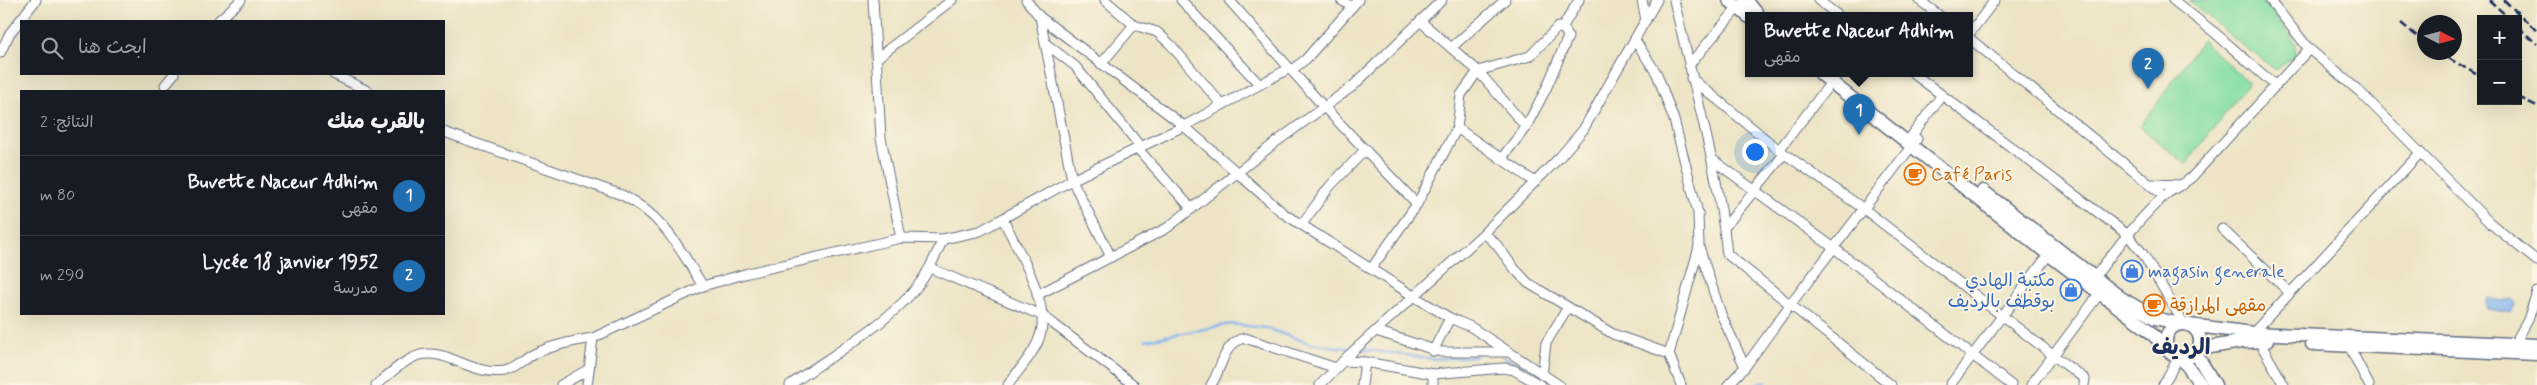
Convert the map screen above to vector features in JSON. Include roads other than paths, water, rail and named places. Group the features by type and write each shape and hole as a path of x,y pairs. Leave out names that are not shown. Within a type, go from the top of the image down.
{"main road":[{"path":"1739,2 1753,12"},
{"path":"1834,77 2051,251 2103,290 2177,355"},
{"path":"2103,290 2141,312 2167,322 2256,337 2349,346 2537,354"},
{"path":"2201,385 2166,341 2174,326 2184,324 2199,335 2196,350 2215,385"},
{"path":"2177,355 2256,337 2537,344"}],"street":[{"path":"20,20 36,0"},
{"path":"219,20 240,0"},
{"path":"873,0 881,138 900,238"},
{"path":"877,58 952,0"},
{"path":"1026,0 1040,17 1184,126 1267,201 1415,297 1450,318 1471,327 1559,385"},
{"path":"1105,0 1134,25 1147,27 1164,38 1222,105"},
{"path":"1181,0 1260,84"},
{"path":"1230,0 1324,107 1417,204"},
{"path":"376,385 421,355 436,354 469,368 494,372 508,370 533,354 552,347 593,338 703,286 900,238 943,239 980,231 1072,180 1184,126 1291,69 1306,59 1355,4 1341,0"},
{"path":"1037,295 1158,232 1192,209 1236,172 1353,86 1442,0"},
{"path":"1451,48 1506,0"},
{"path":"1371,269 1417,204 1457,128 1461,95 1478,71 1530,56 1558,28 1562,28 1579,0"},
{"path":"1642,0 1648,17"},
{"path":"1320,385 1350,354 1484,233 1583,130 1657,0"},
{"path":"1674,0 1691,78 1713,160 1727,254 1891,385"},
{"path":"1818,0 1834,12"},
{"path":"1919,0 1935,12"},
{"path":"1973,29 1995,0"},
{"path":"2173,0 2216,33 2276,86"},
{"path":"2270,0 2309,49 2359,91 2490,223 2537,261"},
{"path":"1689,64 1739,2"},
{"path":"1040,17 1072,180 1111,258"},
{"path":"0,53 10,33 20,20"},
{"path":"1420,21 1478,71 1526,127"},
{"path":"1101,64 1134,25"},
{"path":"1501,159 1526,127 1546,89 1568,37 1568,33 1562,28"},
{"path":"1634,40 1657,74 1674,120 1698,213 1699,247 1721,314 1745,368"},
{"path":"1973,41 2164,196"},
{"path":"1046,43 1075,66 1139,147 1192,209"},
{"path":"2091,281 2128,235 2164,196 2183,185 2309,49"},
{"path":"165,85 173,75"},
{"path":"335,75 366,90"},
{"path":"1724,228 1756,189 1834,77"},
{"path":"1918,77 2128,235 2143,254 2184,324"},
{"path":"1691,78 1781,152 1864,209 2002,317 2084,377 2084,385"},
{"path":"1728,385 1745,368 1790,305 1864,209 1942,95"},
{"path":"1457,128 1535,182"},
{"path":"445,132 622,195 639,203 654,215 670,233 703,286"},
{"path":"1302,224 1330,186 1366,149"},
{"path":"2284,385 2256,337 2289,292 2420,153"},
{"path":"1713,160 1756,189 2011,385"},
{"path":"2151,184 2183,185"},
{"path":"1003,219 1037,295 1043,316 1041,333 1033,349 1008,385"},
{"path":"2222,229 2289,292"},
{"path":"1484,233 1496,244 1528,283 1613,334 1669,354"},
{"path":"790,385 842,350 895,308 921,282 930,268 943,239"},
{"path":"1680,385 1669,354 1699,247"},
{"path":"1950,385 2051,251"},
{"path":"930,268 1043,316 1134,385"},
{"path":"2031,385 2103,290"},
{"path":"2515,343 2528,320 2537,292"},
{"path":"1542,375 1546,343 1568,308"},
{"path":"1432,351 1450,318"},
{"path":"1373,333 1432,351 1509,352"},
{"path":"586,385 593,338"},
{"path":"1211,385 1229,347 1238,339 1245,338 1336,368"},
{"path":"2349,346 2369,385"},
{"path":"2163,385 2177,355"},
{"path":"1343,361 1365,362 1433,374 1504,368 1514,370 1540,385"},
{"path":"1362,385 1365,362"},
{"path":"561,385 588,369"},
{"path":"1432,385 1433,374"}],"water":[{"path":"2488,298 2501,301 2512,299 2516,303 2511,313 2487,309 2485,303"}],"waterway":[{"path":"1146,340 1231,324 1265,328 1309,343 1353,349"},
{"path":"1361,349 1434,359 1477,356"},
{"path":"1502,356 1522,366"},
{"path":"1752,385 1766,382"}],"railway":[{"path":"2489,0 2506,15"},
{"path":"2504,0 2537,31"},
{"path":"2401,23 2417,36"},
{"path":"2522,31 2537,44"},
{"path":"2452,60 2477,75"},
{"path":"2522,99 2537,106"}],"place":[{"name":"Lycée 18 janvier 1952","path":"2148,89"},
{"name":"Buvette Naceur Adhim","path":"1859,135"},
{"name":"Café Paris","path":"1915,174"},
{"name":"magasin generale","path":"2132,271"},
{"name":"مكتبة الهادي بوقطف بالرديف","path":"2071,290"},
{"name":"مقهى المرازقة","path":"2154,305"}],"district":[{"name":"الرديف","path":"2181,346"}]}
